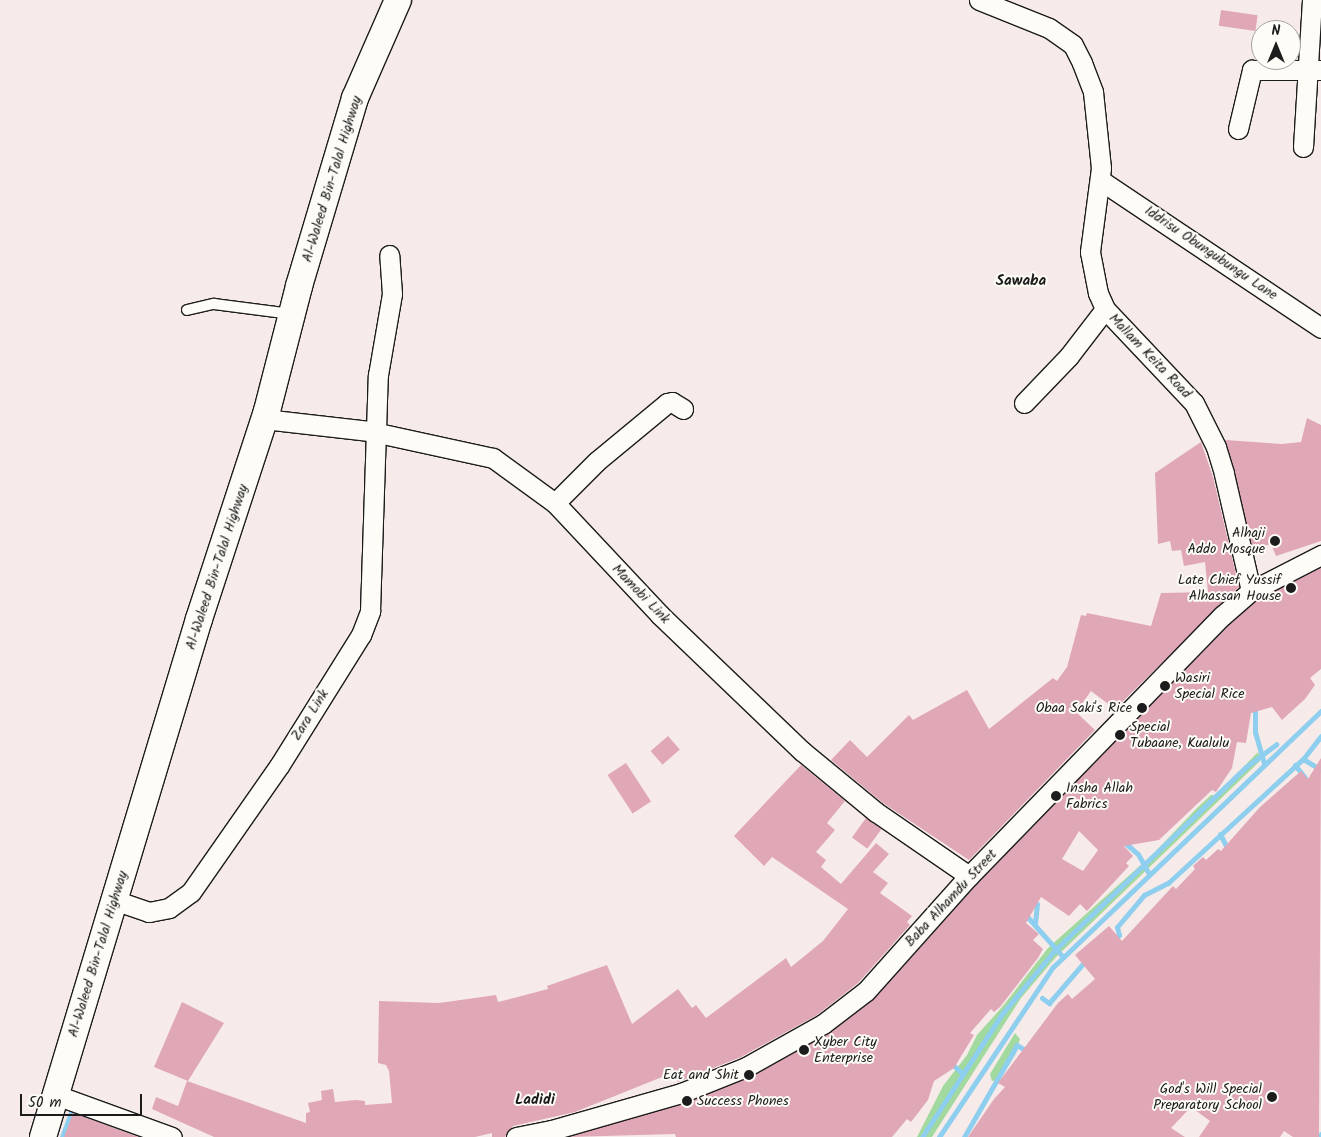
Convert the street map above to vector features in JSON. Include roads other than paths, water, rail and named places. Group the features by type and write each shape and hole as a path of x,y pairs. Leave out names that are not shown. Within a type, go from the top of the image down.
{"street":[{"name":"Al-Waleed Bin-Talal Highway","path":"43,1137 199,619 264,419 292,314 355,98 398,0"},
{"name":"Mallam Keita Road","path":"979,0 1049,28 1073,45 1093,92 1100,180 1091,227 1090,252 1098,292 1105,309 1194,403 1221,465 1251,591"},
{"path":"1304,147 1314,71 1312,0"},
{"path":"1238,129 1252,70 1314,71"},
{"name":"Iddrisu Obungubungu Lane","path":"1100,180 1321,328"},
{"name":"Zara Link","path":"114,900 149,912 170,908 191,892 279,766 361,635 370,611 378,434 378,374 392,294 389,255"},
{"path":"1024,403 1070,356 1105,309"},
{"path":"554,502 597,461 666,403 672,402 682,409"},
{"name":"Mamobi Link","path":"264,419 378,434 446,446 493,458 554,502 660,615 802,751 876,812 969,876"},
{"name":"Baba Alhamdu Street","path":"516,1137 552,1130 682,1093 746,1067 788,1045 866,991 969,876 1217,622 1251,591 1321,555"},
{"path":"56,1095 172,1137"}],"lane":[{"path":"187,310 214,304 292,314"}],"waterway":[{"path":"1255,705 1255,732 1264,764"},
{"path":"939,1137 1053,967 1321,711"},
{"path":"1113,940 1119,935 1117,927 1144,895 1168,883 1303,759 1321,736"},
{"path":"922,1137 1002,1014 1054,951 1246,767 1276,744"},
{"path":"1303,759 1321,770"},
{"path":"1295,765 1305,778"},
{"path":"1220,834 1228,850"},
{"path":"1124,842 1138,854 1149,874"},
{"path":"1035,923 1037,904"},
{"path":"1024,913 1063,957"},
{"path":"1042,998 1049,1003 1086,960"},
{"path":"964,1137 1017,1045 1028,1052"},
{"path":"951,1063 963,1074"},
{"path":"62,1137 72,1109 76,1109"}],"place":[{"name":"Alhaji Addo Mosque","path":"1275,541"},
{"name":"Late Chief Yussif Alhassan House","path":"1291,588"},
{"name":"Wasiri Special Rice","path":"1165,686"},
{"name":"Obaa Saki's Rice","path":"1142,708"},
{"name":"Special Tubaane, Kualulu","path":"1120,735"},
{"name":"Insha Allah Fabrics","path":"1056,796"},
{"name":"Xyber City Enterprise","path":"804,1050"},
{"name":"Eat and Shit","path":"749,1075"},
{"name":"God's Will Special Preparatory School","path":"1272,1097"},
{"name":"Success Phones","path":"687,1101"}],"district":[{"name":"Sawaba","path":"1021,282"},
{"name":"Ladidi","path":"535,1101"}]}
